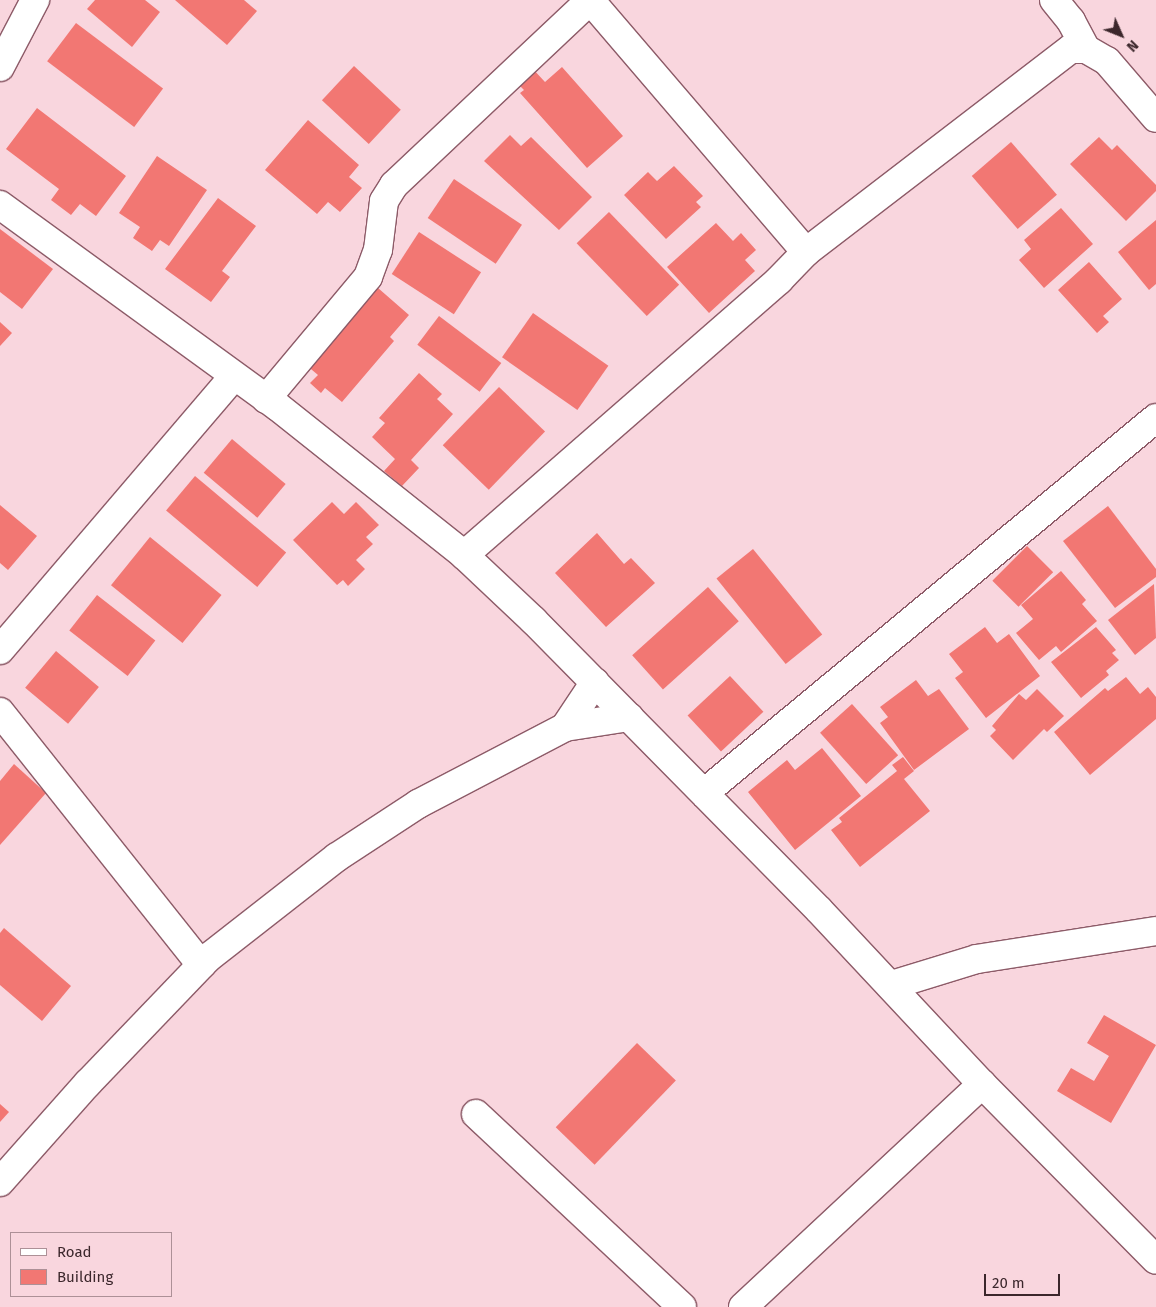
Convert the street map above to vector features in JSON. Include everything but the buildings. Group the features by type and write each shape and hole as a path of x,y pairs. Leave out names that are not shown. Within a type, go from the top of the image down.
{"street":[{"path":"0,67 35,0"},
{"path":"266,399 368,277 378,250 384,201 394,185 590,0 806,252"},
{"path":"1054,0 1071,21 1086,49"},
{"path":"464,555 779,280 806,252 1071,49 1086,49 1107,61 1156,118"},
{"path":"0,205 266,399 464,555 595,682 704,793 892,985 982,1084 1156,1260"},
{"path":"0,650 234,376"},
{"path":"704,793 1156,418"},
{"path":"565,727 595,682"},
{"path":"0,712 202,965"},
{"path":"0,1182 88,1083 202,965 337,857 402,814 565,727 629,717"},
{"path":"892,985 977,959 1156,931"},
{"path":"743,1307 982,1084"},
{"path":"476,1114 682,1307"}]}
